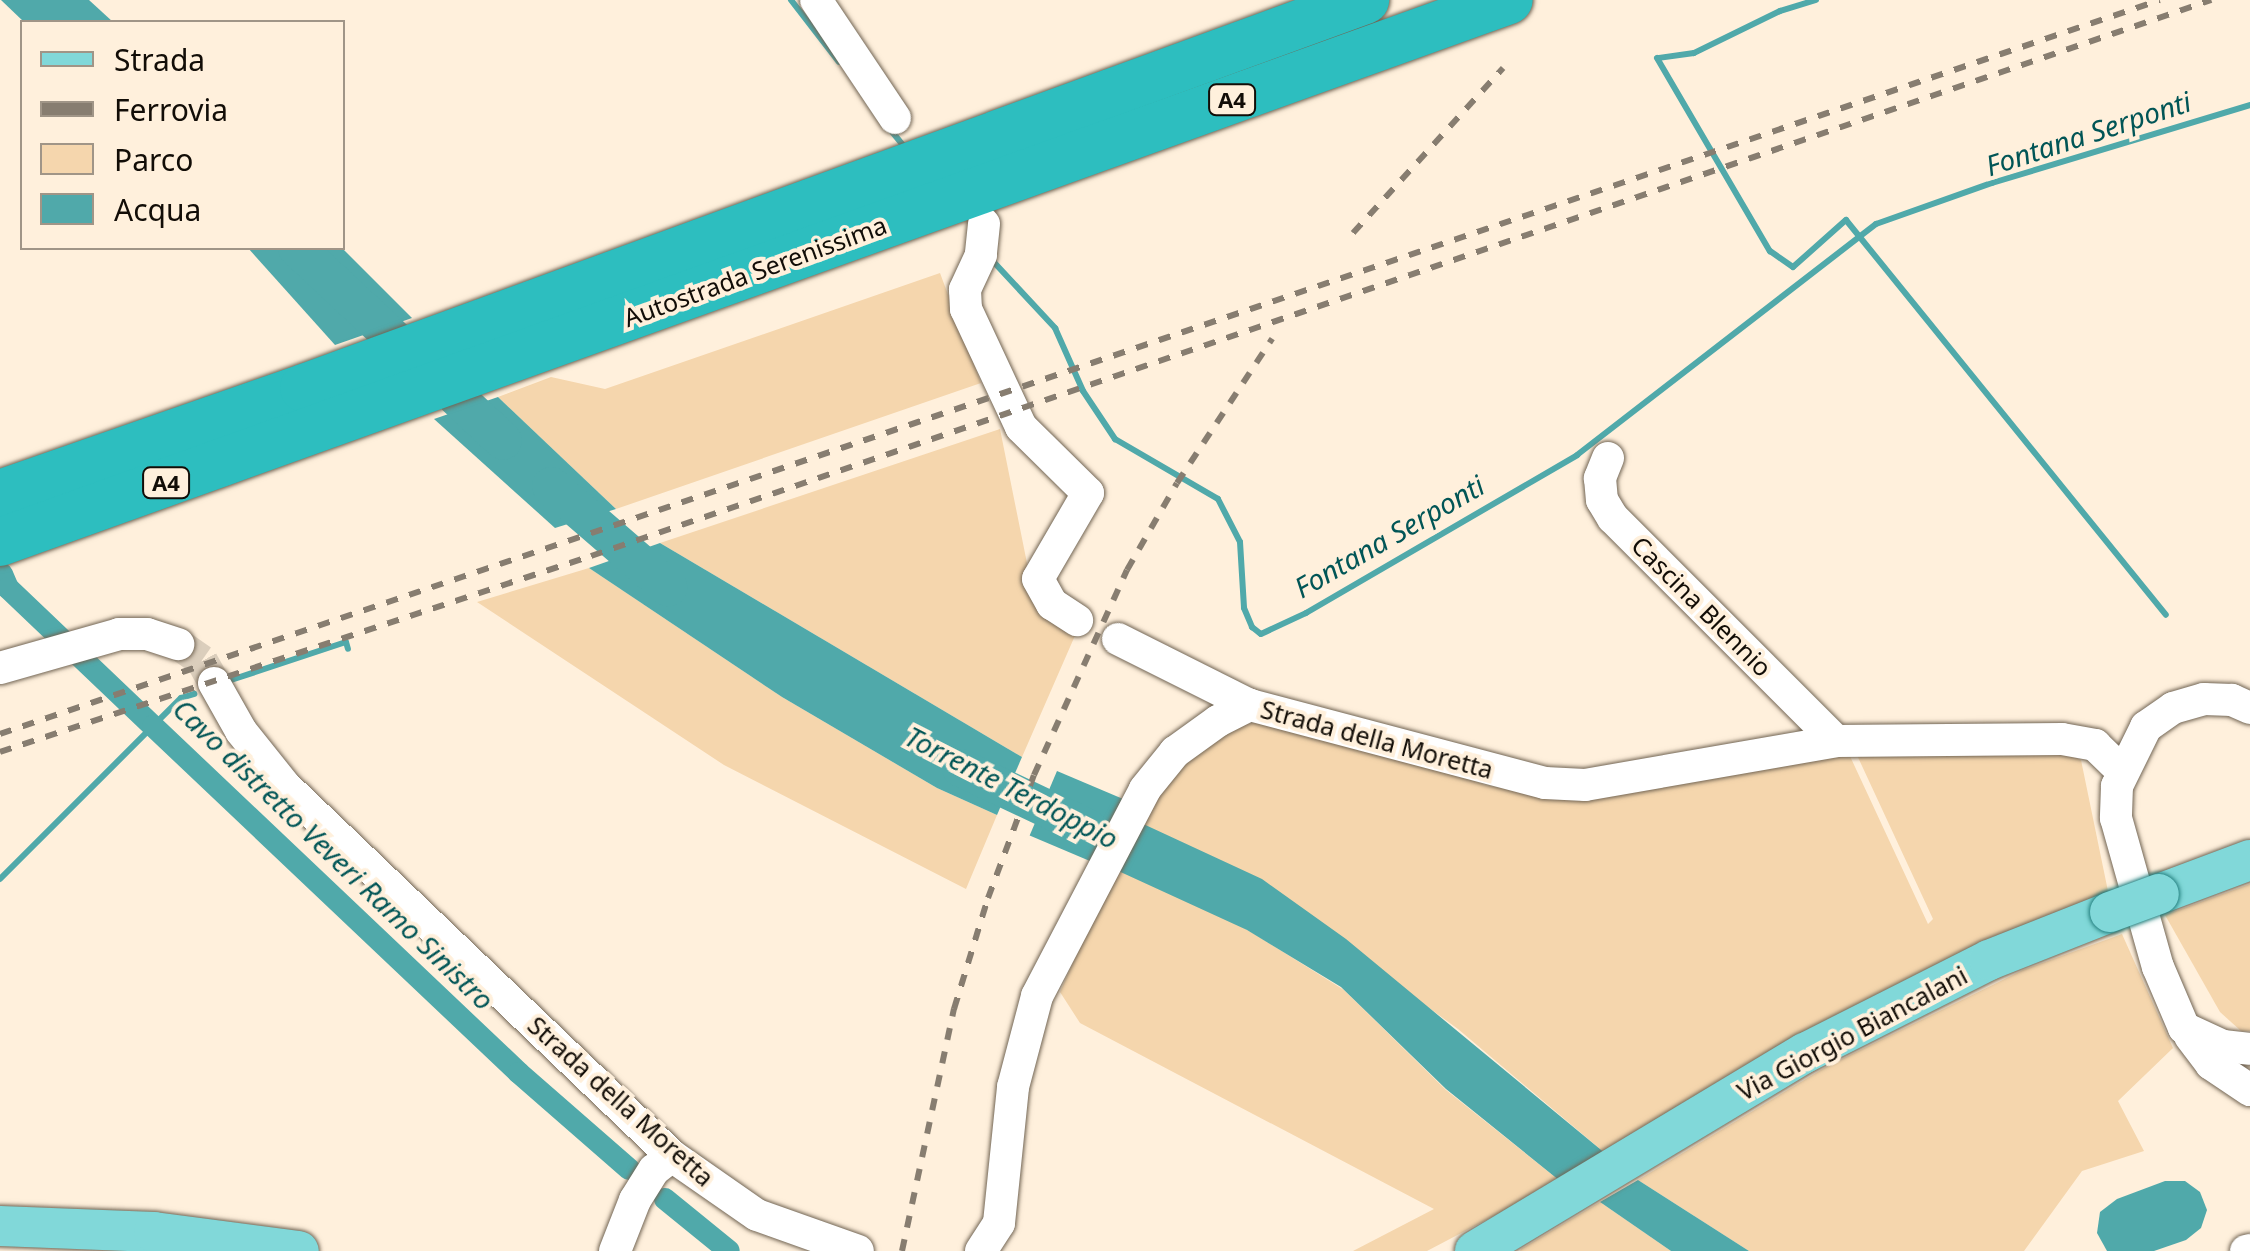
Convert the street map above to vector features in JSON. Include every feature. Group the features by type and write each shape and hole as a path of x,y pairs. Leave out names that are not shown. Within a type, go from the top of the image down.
{"highway":[{"name":"Autostrada Serenissima","path":"0,542 318,406 533,305 954,207 1365,0"},
{"name":"Autostrada Serenissima","path":"0,494 572,337 954,207 1509,0"}],"main road":[{"name":"Via Giorgio Biancalani","path":"1475,1251 1806,1053 1973,968 2250,860"},
{"path":"0,1226 154,1232 299,1251"}],"street":[{"path":"816,0 895,118"},
{"path":"954,207 966,309 1021,427 1088,494 1038,579 1052,604 1077,620"},
{"name":"Cascina Blennio","path":"1608,458 1600,478 1602,500 1613,518 1836,741"},
{"path":"0,668 75,645 146,634 178,644"},
{"path":"1118,639 1250,705"},
{"name":"Strada della Moretta","path":"214,684 240,730 284,786 672,1156 756,1214 858,1251"},
{"path":"2250,708 2232,700 2204,700 2173,708 2146,726 2117,786 2118,838 2158,967 2184,1028 2211,1064 2250,1090"},
{"name":"Strada della Moretta","path":"980,1251 999,1224 1013,1088 1026,1026 1100,875 1145,789 1176,752 1218,721 1250,705 1545,783 1585,785 1836,741 2062,738 2095,745 2122,772"},
{"path":"2184,1028 2223,1046 2250,1049"},
{"path":"616,1251 635,1200 654,1170 672,1156"}],"green space":[{"path":"940,273 981,383 616,509 498,397 551,377 605,389"},
{"path":"1000,429 1034,598 1077,631 1022,757 660,543"},
{"path":"589,568 782,697 937,788 997,815 966,889 724,765 477,602"},
{"path":"1265,721 1384,747 1485,785 1562,799 1849,754 1928,924 1933,919 1856,753 2060,751 2081,760 2109,896 1606,1154 1458,1029 1399,986 1139,822 1184,757 1229,727"},
{"path":"1114,869 1178,894 1251,932 1344,990 1446,1090 1560,1181 1427,1251 1353,1251 1434,1209 1080,1023 1060,992"},
{"path":"2250,884 2250,1031 2241,1031 2220,1012 2165,915"},
{"path":"2122,934 2173,1048 2118,1101 2144,1151 2082,1171 2024,1251 1749,1251 1638,1180 1826,1067 2023,970"},
{"path":"1600,1202 1671,1251 1520,1251 1521,1249"}],"water":[{"path":"1,0 89,0 111,20 22,20"},
{"path":"250,250 344,250 412,318 335,345"},
{"path":"498,397 616,509 555,528 434,419"},
{"path":"660,543 1022,757 997,815 937,788 782,697 589,568"},
{"path":"1057,771 1126,800 1099,865 1030,835"},
{"path":"1139,822 1262,879 1346,939 1606,1154 1560,1181 1446,1089 1341,987 1247,930 1114,869"},
{"path":"1638,1180 1749,1251 1671,1251 1600,1202"},
{"path":"2165,1181 2185,1181 2200,1192 2207,1210 2201,1228 2186,1240 2154,1251 2107,1251 2097,1233 2100,1212 2117,1199"}],"waterway":[{"name":"Fontana Serponti","path":"791,0 839,62"},
{"path":"1816,0 1780,11 1694,53 1657,58 1770,251 1793,267 1846,220 2166,615"},
{"name":"Fontana Serponti","path":"990,258 1055,328 1083,391 1115,439 1218,499 1240,542 1244,608 1252,627 1261,634 1306,613 1577,455 1876,224 1992,183 2250,105"},
{"name":"Fontana Serponti","path":"889,128 906,149"},
{"name":"Torrente Terdoppio","path":"299,250 503,441"},
{"name":"Torrente Terdoppio","path":"551,486 668,587"},
{"name":"Cavo distretto Veveri Ramo Sinistro","path":"2,574 8,588 153,726 519,1073 629,1169"},
{"path":"231,680 346,642 348,649"},
{"path":"0,879 181,698 194,694"},
{"name":"Torrente Terdoppio","path":"961,768 1088,828"},
{"name":"Cavo distretto Veveri Ramo Sinistro","path":"665,1199 729,1251"}],"tunnel":[{"path":"178,644 202,661 214,683"}],"railway":[{"path":"0,734 2160,0"},
{"path":"0,752 591,556 2211,0"},
{"path":"1353,233 1503,68"},
{"path":"902,1251 954,1009 988,898 1034,775 1127,570 1177,483 1272,339"}]}
